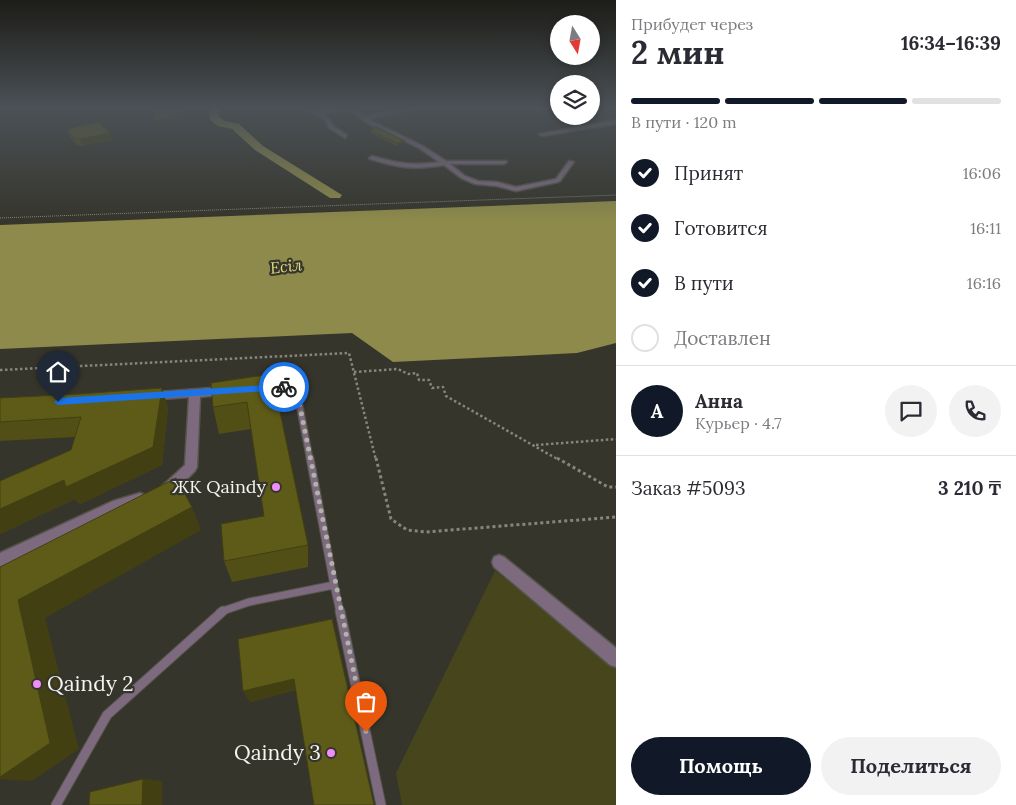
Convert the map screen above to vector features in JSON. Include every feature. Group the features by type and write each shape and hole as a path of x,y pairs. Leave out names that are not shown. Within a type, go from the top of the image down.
{"street":[{"path":"420,147 463,177 477,183 497,184 516,188 558,180 571,162"},
{"path":"372,158 400,166 421,167 476,161 504,162"},
{"path":"136,396 286,387"},
{"path":"0,560 118,505 170,490 190,467 195,393"},
{"path":"499,562 616,659"}],"lane":[{"path":"286,387 297,392 334,584 381,805"},
{"path":"56,805 107,715 220,612 249,602 334,584"}],"path":[{"path":"0,218 616,195"},
{"path":"0,370 349,353 390,519 407,530 426,532 616,517"},
{"path":"354,372 398,369 408,374 417,373 419,380 429,380 432,388 443,387 446,396 608,488 616,487"},
{"path":"534,446 616,439"}],"shaded area":[{"path":"495,571 616,662 616,805 402,805 396,773"}],"water":[{"name":"Есіл","path":"616,201 616,343 577,353 393,362 352,333 0,349 0,225"}],"building":[{"path":"272,374 308,545 224,561 221,524 264,516 247,402 213,407 211,383"},
{"path":"162,388 153,447 66,487 64,480 0,509 0,481 71,450 81,417 0,422 0,398"},
{"path":"176,478 192,507 18,600 50,743 0,777 0,567"},
{"name":"Qaindy 3","path":"332,619 374,805 314,805 294,679 243,691 238,639"},
{"path":"143,779 142,805 89,805 90,792"}],"waterway":[{"path":"258,147 335,195"}],"way so far":[{"path":"284,387 297,392 334,584 366,732"}],"place":[{"name":"ЖК Qaindy","path":"276,487"},
{"name":"Qaindy 2","path":"37,684"},
{"name":"Qaindy 3","path":"331,753"}],"route":[{"path":"58,402 284,387"}]}
